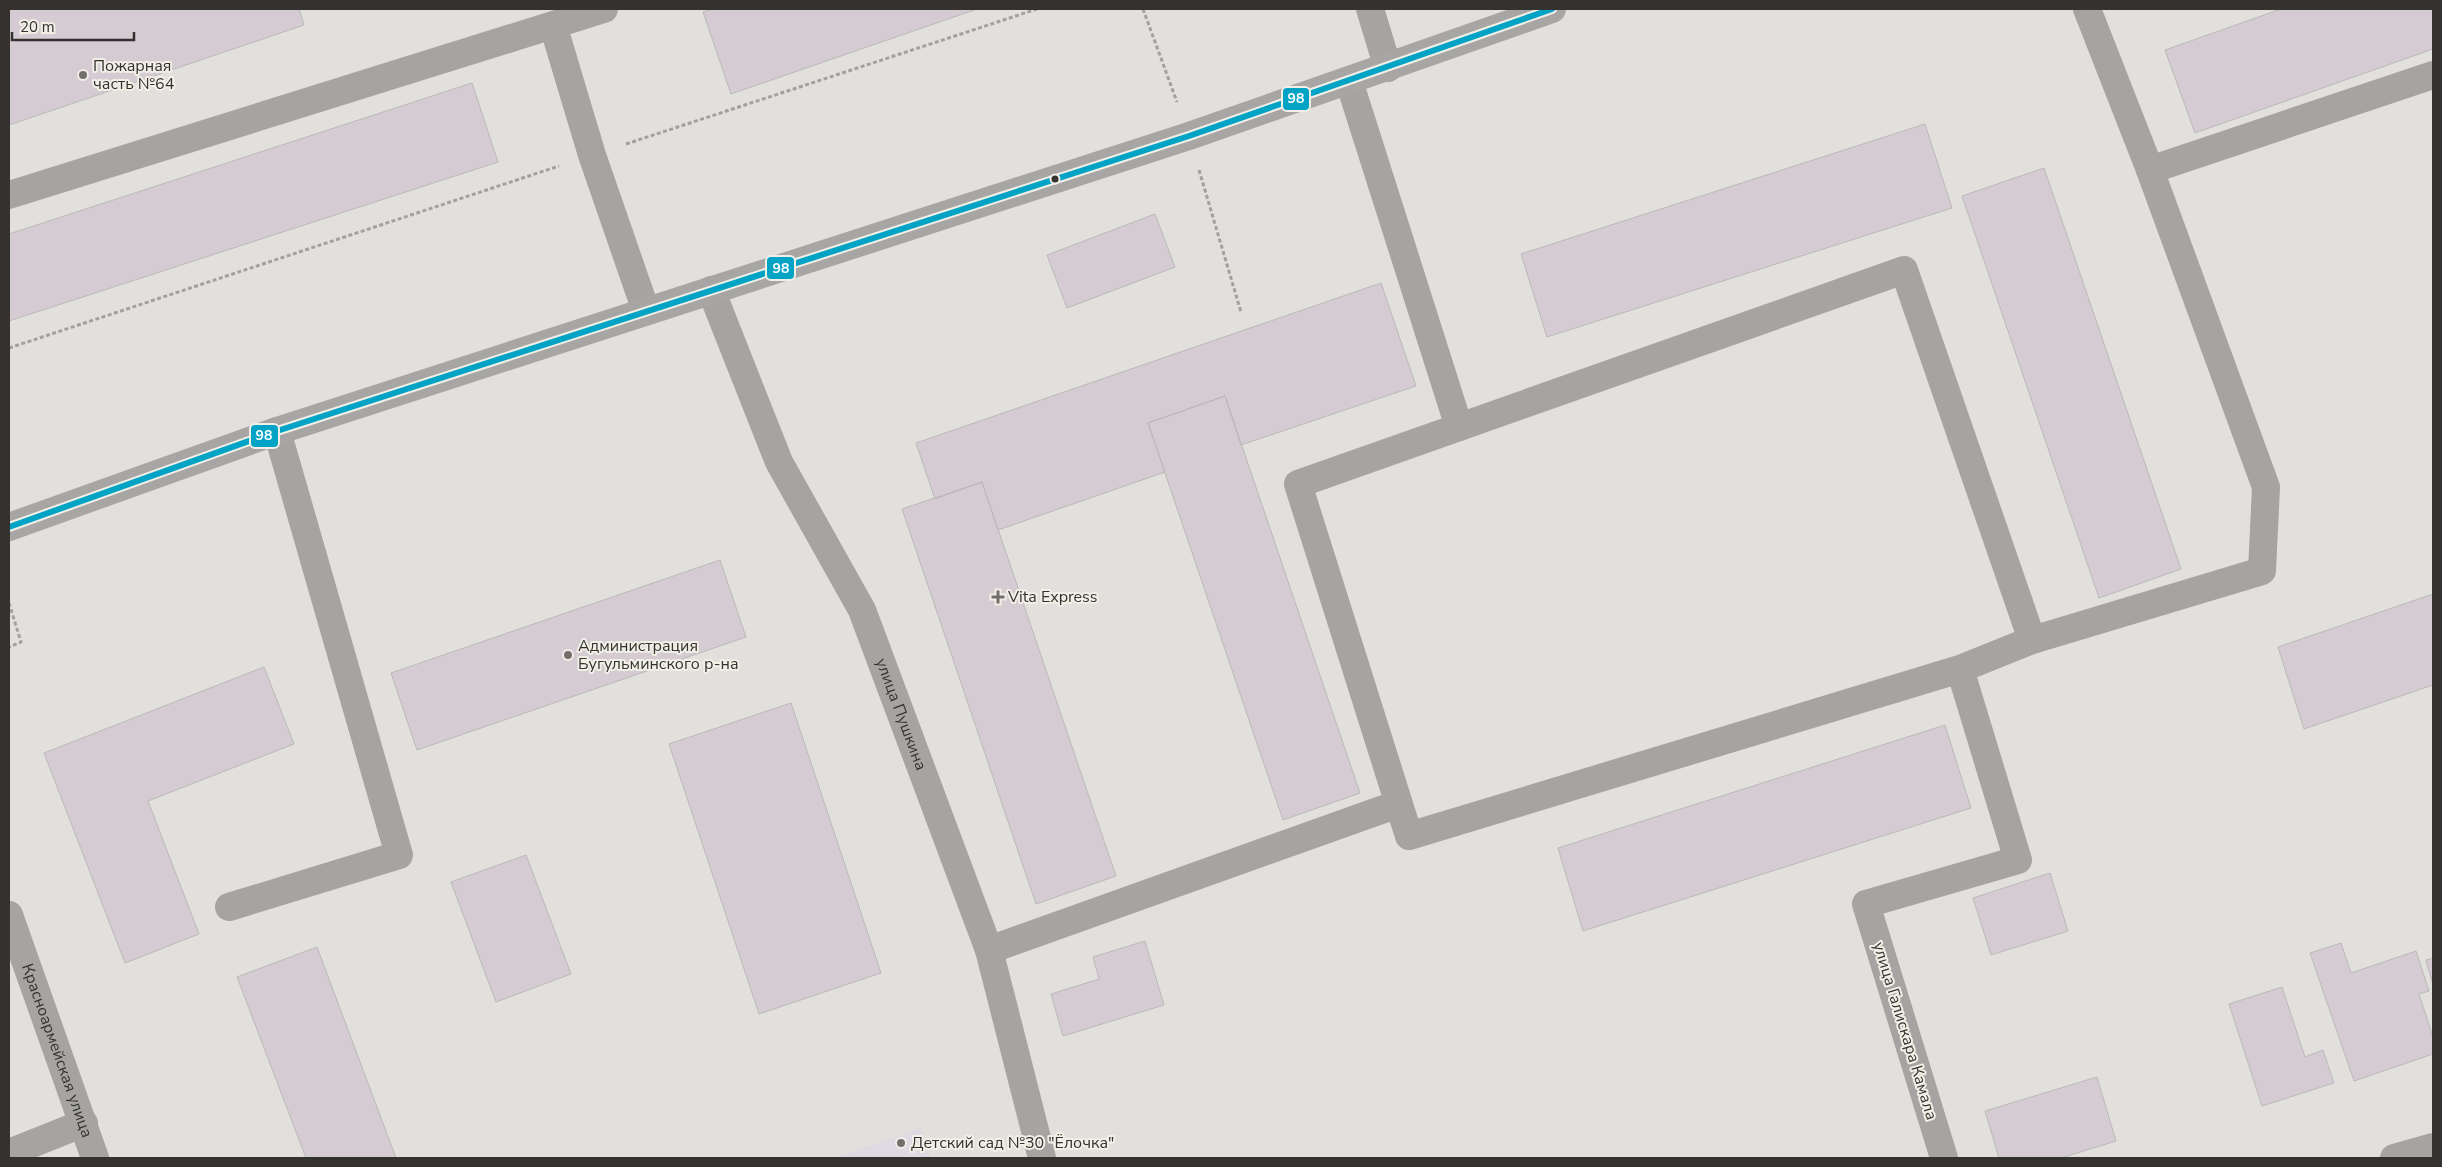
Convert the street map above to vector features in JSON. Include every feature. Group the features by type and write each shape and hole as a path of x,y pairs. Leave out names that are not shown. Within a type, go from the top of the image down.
{"main road":[{"path":"9,527 277,432 1170,142 1388,68 1552,9"}],"street":[{"path":"9,195 604,9"},
{"path":"1370,9 1388,68"},
{"path":"2032,640 1904,270 1298,484 1409,836 1960,669 2032,640 2262,571 2266,487 2150,170 2087,9"},
{"path":"553,25 592,155 646,311"},
{"path":"2150,170 2433,75"},
{"path":"1349,81 1459,427"},
{"name":"улица Пушкина","path":"711,290 779,462 862,610 989,950 1042,1158"},
{"path":"229,906 399,855 277,432"},
{"name":"улица Галискара Камала","path":"1944,1158 1866,904 2018,860 1960,669"},
{"path":"989,950 1398,804"},
{"name":"Красноармейская улица","path":"9,915 95,1158"},
{"path":"9,1154 84,1123"},
{"path":"2394,1158 2433,1147"}],"path":[{"path":"9,348 1037,9"},
{"path":"9,603 21,642 9,647"}],"shaded area":[{"name":"Детский сад №30 \"Ёлочка\"","path":"921,1128 931,1158 834,1158"}],"building":[{"name":"Пожарная часть №64","path":"9,9 299,9 304,25 9,125"},
{"path":"713,9 977,9 731,94 703,12"},
{"path":"2281,9 2433,9 2433,49 2195,133 2165,50"},
{"path":"472,83 498,162 9,321 9,234"},
{"path":"1925,124 1952,208 1547,337 1521,254"},
{"path":"2044,168 2181,569 2099,598 1962,196"},
{"path":"1155,214 1175,267 1067,308 1047,255"},
{"path":"1381,283 1416,386 1241,445 1225,396 1148,423 1165,472 998,530 982,482 935,499 916,443"},
{"path":"1225,396 1360,793 1283,820 1148,423"},
{"path":"982,482 1116,876 1036,904 902,509"},
{"name":"Администрация Бугульминского р-на","path":"720,560 746,637 417,750 391,673"},
{"path":"2433,594 2433,685 2304,729 2278,647"},
{"path":"264,667 294,744 148,801 199,934 125,963 44,753"},
{"path":"791,703 881,973 759,1014 669,744"},
{"path":"1945,725 1971,808 1583,931 1558,848"},
{"path":"526,855 571,974 496,1002 451,882"},
{"path":"2050,873 2068,931 1991,955 1973,898"},
{"path":"1145,941 1164,1005 1063,1036 1051,994 1099,979 1093,957"},
{"path":"2341,943 2351,973 2416,951 2429,991 2419,994 2433,1037 2433,1054 2354,1081 2310,953"},
{"path":"317,947 396,1158 306,1158 237,977"},
{"path":"2433,958 2433,985 2426,960"},
{"path":"2282,987 2305,1057 2323,1050 2334,1083 2262,1106 2229,1004"},
{"path":"2097,1077 2116,1141 2061,1158 1999,1158 1985,1111"}],"transit line":[{"name":"98","path":"9,527 277,431 1189,136 1552,9"}],"place":[{"name":"Пожарная часть №64","path":"83,75"},
{"name":"Vita Express","path":"998,597"},
{"name":"Администрация Бугульминского р-на","path":"568,655"},
{"name":"Детский сад №30 \"Ёлочка\"","path":"901,1143"}]}
